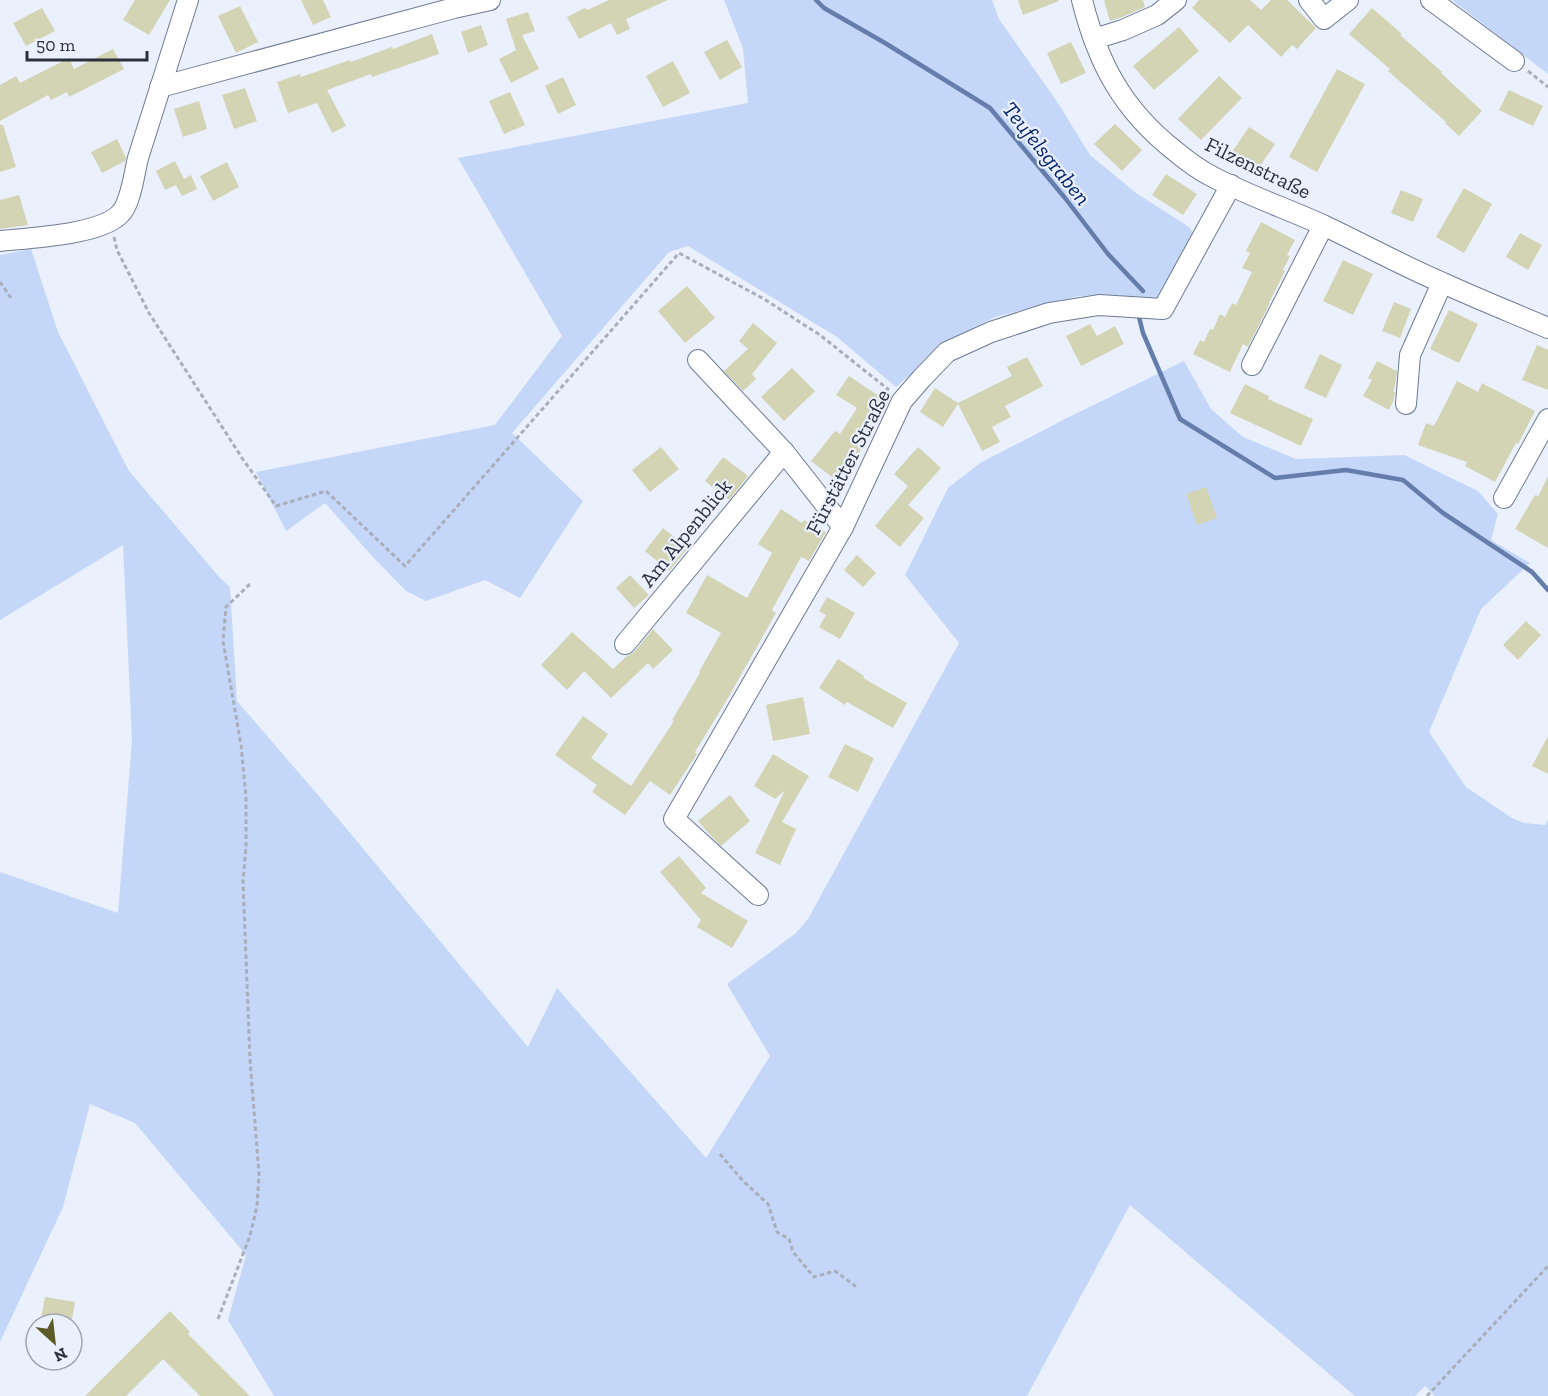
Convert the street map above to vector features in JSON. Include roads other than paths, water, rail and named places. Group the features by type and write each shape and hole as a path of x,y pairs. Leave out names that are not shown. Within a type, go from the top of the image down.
{"street":[{"path":"0,241 78,232 110,221 120,214 126,204 188,0"},
{"path":"160,87 452,4 490,0"},
{"name":"Filzenstraße","path":"1082,0 1105,68 1120,93 1135,114 1157,137 1187,161 1212,176 1442,283 1548,328"},
{"path":"1094,39 1123,30 1157,15 1176,0"},
{"path":"1309,0 1324,19 1348,0"},
{"path":"1431,0 1514,61"},
{"name":"Fürstätter Straße","path":"758,895 674,819 843,527 903,401 948,352 991,332 1048,313 1099,305 1163,309 1231,185"},
{"name":"Filzenstraße","path":"1252,365 1323,226"},
{"path":"1406,404 1410,355 1442,283"},
{"path":"698,360 784,452 843,527"},
{"path":"1504,498 1548,419"},
{"name":"Am Alpenblick","path":"625,644 784,452"}],"waterway":[{"name":"Teufelsgraben","path":"816,0 824,8 990,108 1108,254 1143,291"},
{"name":"Teufelsgraben","path":"1139,317 1143,333 1180,419 1275,478 1346,470 1403,480 1443,513 1532,572 1548,590"}]}
